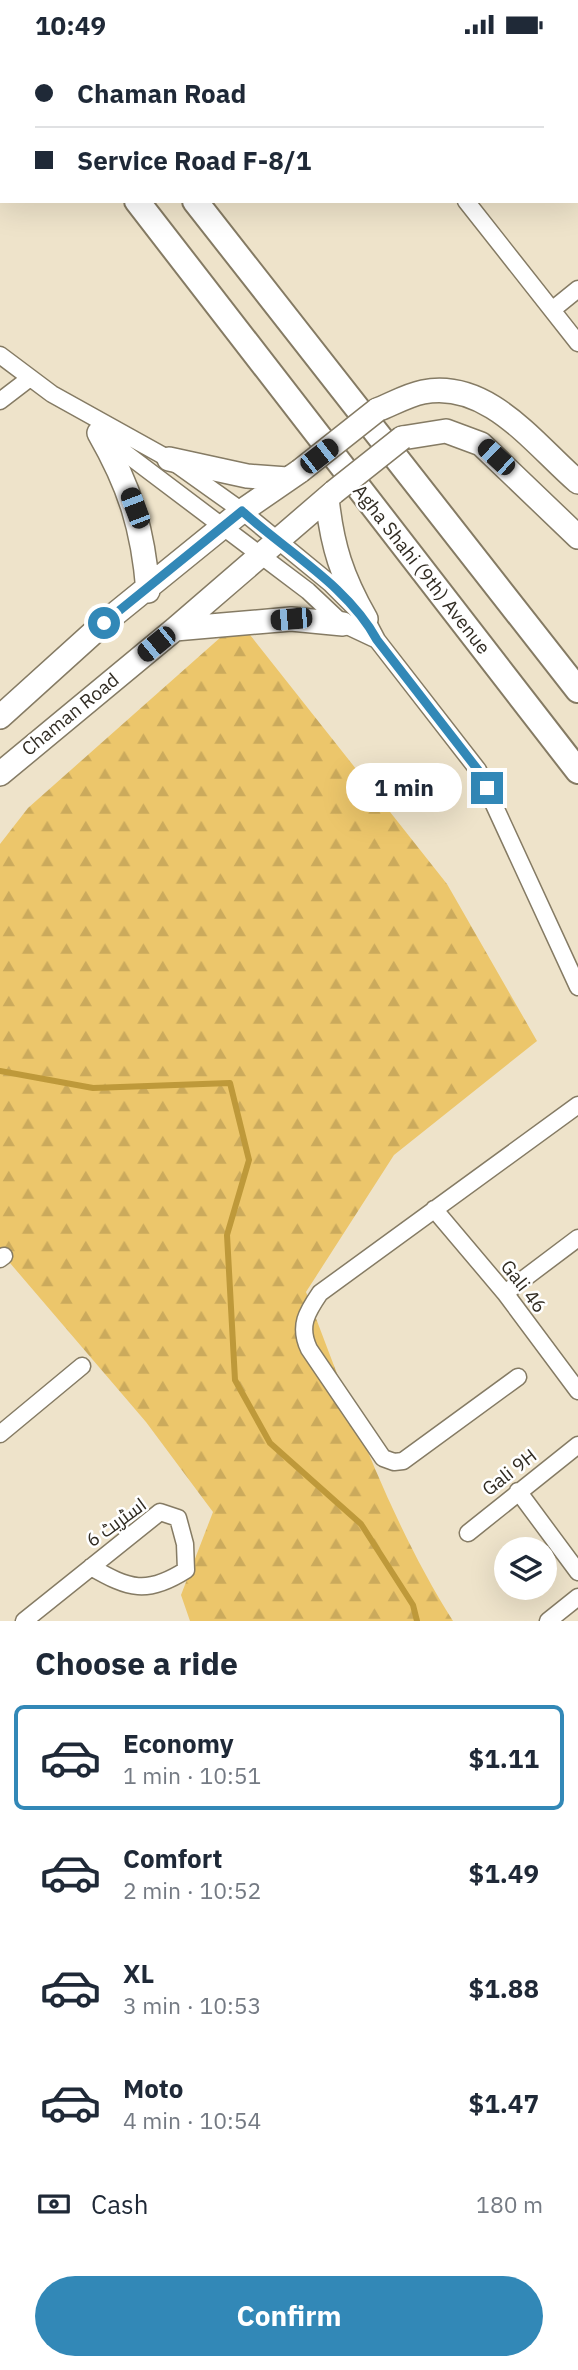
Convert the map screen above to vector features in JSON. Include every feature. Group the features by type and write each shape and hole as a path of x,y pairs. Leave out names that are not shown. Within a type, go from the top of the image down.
{"main road":[{"name":"Agha Shahi (9th) Avenue","path":"139,203 578,771"},
{"path":"197,203 578,690"}],"street":[{"path":"468,203 578,343"},
{"path":"552,310 578,289"},
{"path":"0,355 93,424 223,528 331,584 354,621 377,640"},
{"path":"0,401 30,378"},
{"path":"0,717 104,623 148,591 242,511 377,410 424,391 467,394 501,412 568,465 578,482"},
{"path":"93,424 169,459 242,511 267,549 308,591 354,621 377,640 478,770 578,987"},
{"path":"93,424 120,470 135,508 145,549 148,591"},
{"name":"Chaman Road","path":"0,773 175,629 330,495 402,439 446,431 481,444 578,537"},
{"path":"169,459 247,476 293,475"},
{"path":"330,495 335,551 354,621"},
{"path":"175,629 291,619 354,621"},
{"path":"518,1377 403,1461 394,1462 383,1458 309,1349 303,1336 305,1316 320,1293 578,1105"},
{"name":"Gali 46","path":"434,1209 505,1293 578,1391"},
{"path":"505,1293 578,1238"},
{"path":"0,1433 82,1366"},
{"name":"Gali 9H","path":"468,1533 578,1445"},
{"path":"518,1491 578,1572"},
{"name":"اسٹریٹ 6","path":"24,1621 91,1567 160,1513 178,1518 186,1543 186,1570 163,1585 134,1588 91,1567"},
{"path":"548,1621 578,1597"}],"green space":[{"path":"239,621 447,884 537,1041 394,1155 306,1292 390,1502 409,1543 453,1621 190,1621 181,1595 213,1512 146,1422 4,1256 0,1259 0,844 28,808"}],"waterway":[{"path":"0,1071 93,1088 230,1083 249,1160 227,1235 235,1380 270,1443 361,1524 413,1605 417,1621"}],"route":[{"path":"104,623 148,591 242,511 276,542 331,584 366,619 377,640 478,770 487,788"}]}
